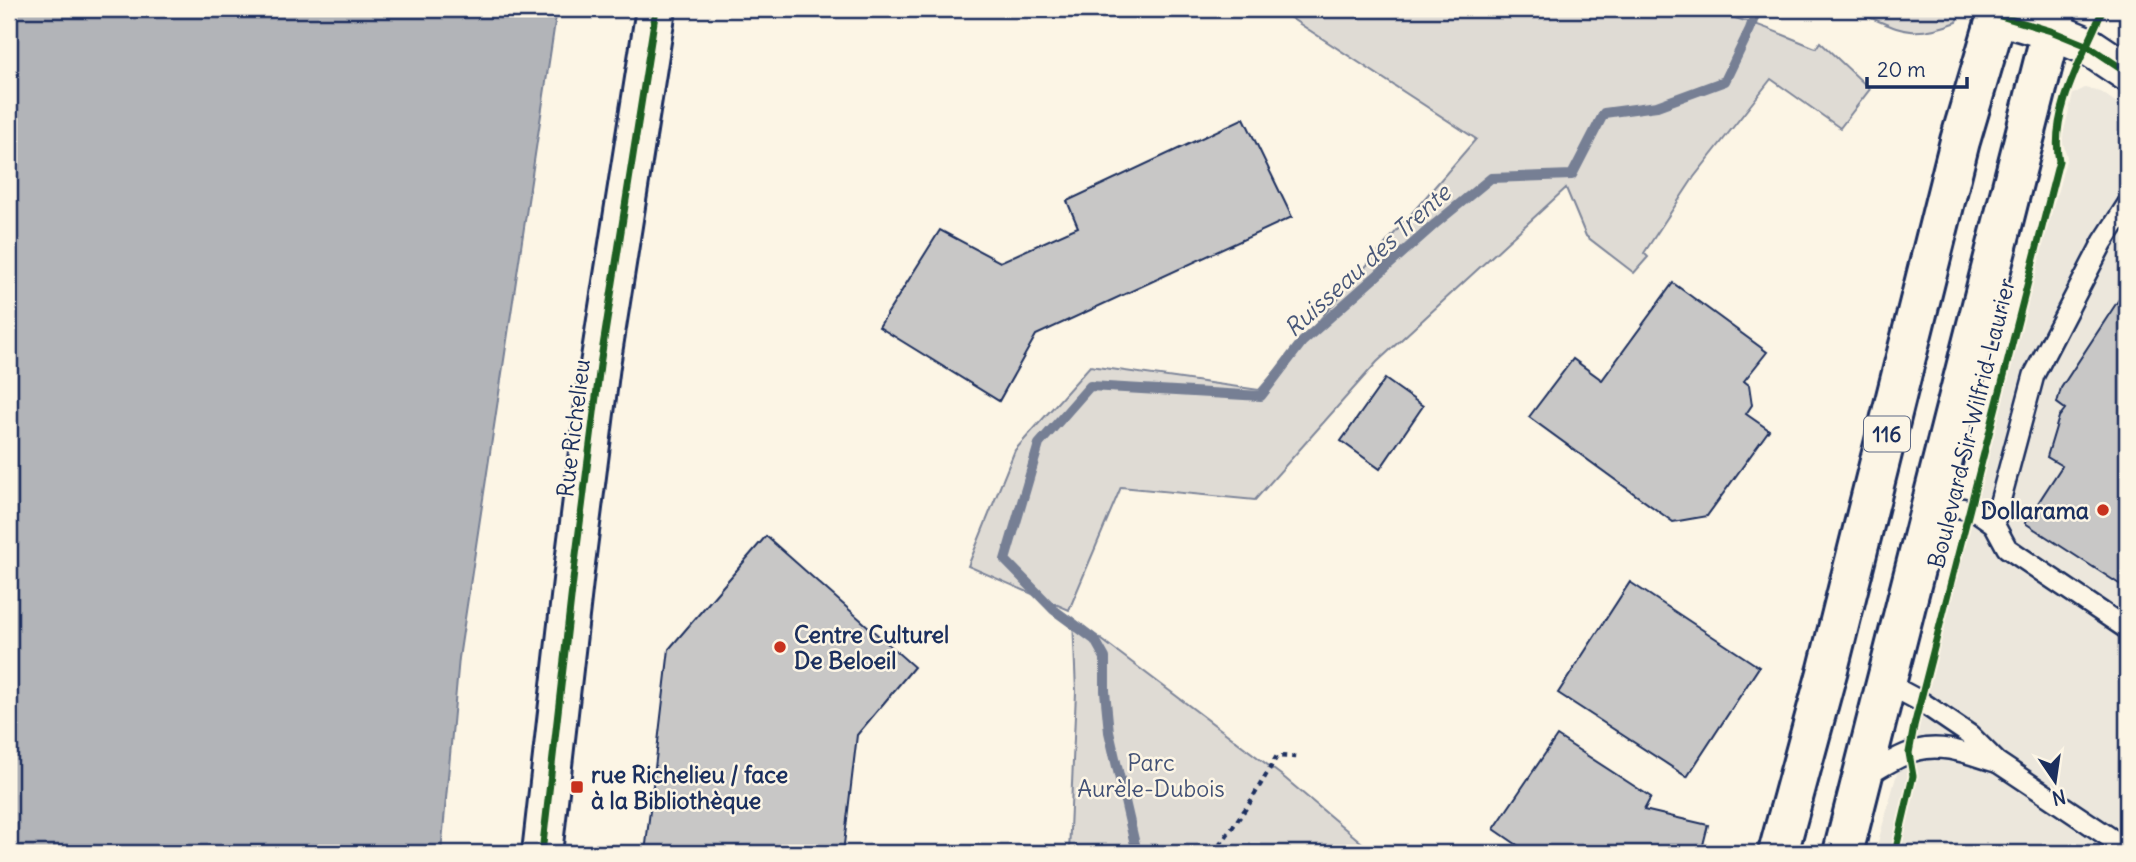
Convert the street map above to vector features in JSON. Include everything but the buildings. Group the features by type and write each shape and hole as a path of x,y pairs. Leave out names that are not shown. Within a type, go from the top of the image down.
{"main road":[{"name":"Rue Richelieu","path":"542,853 600,365 656,9"},
{"name":"116","path":"1779,853 1828,669 1960,141 1998,12"},
{"name":"Boulevard Sir-Wilfrid-Laurier","path":"1843,853 2054,20"}],"street":[{"path":"1998,12 2054,20 2127,72"}],"lane":[{"path":"1994,524 2034,375 2103,243 2127,205"},
{"path":"1932,501 1977,512 1994,524 2007,548 2127,629"},
{"path":"1886,683 1920,701 1970,735 1997,762 2127,849"},
{"path":"1862,778 1909,753 1930,748 1958,751 1997,762"}],"path":[{"path":"1214,853 1249,804 1277,756 1298,757"}],"shaded area":[{"path":"9,9 557,9 459,658 441,853 9,853"},
{"path":"2085,88 2101,92 2127,110 2127,853 1875,853 2067,157 2062,139 2073,94"}],"green space":[{"path":"1277,9 1672,9 1715,14 1757,25 1816,48 1820,42 1870,89 1840,128 1771,79 1694,177 1644,253 1648,257 1634,273 1586,236 1566,188 1377,362 1255,500 1121,487 1069,610 968,566 1015,450 1090,366 1259,390 1476,139"},
{"path":"1844,9 1961,9 1957,22 1938,28 1910,31"},
{"name":"Parc Aurèle-Dubois","path":"1073,618 1281,775 1374,853 1069,853 1076,692"}],"waterway":[{"name":"Ruisseau des Trente","path":"1137,853 1109,732 1105,658 1095,640 1054,610 1005,560 1039,444 1090,386 1261,396 1302,342 1491,178 1572,175 1604,113 1657,106 1725,81 1757,9"}],"cycle path":[{"path":"542,853 600,365 656,9"},
{"path":"1895,853 1913,776 1909,753 1914,726 2059,161 2059,123 2070,83 2103,9"},
{"path":"1997,15 2051,31 2088,46 2127,72"}],"place":[{"name":"Dollarama","path":"2103,510"},
{"name":"Centre Culturel De Beloeil","path":"780,647"},
{"name":"rue Richelieu / face à la Bibliothèque","path":"577,787"}]}
